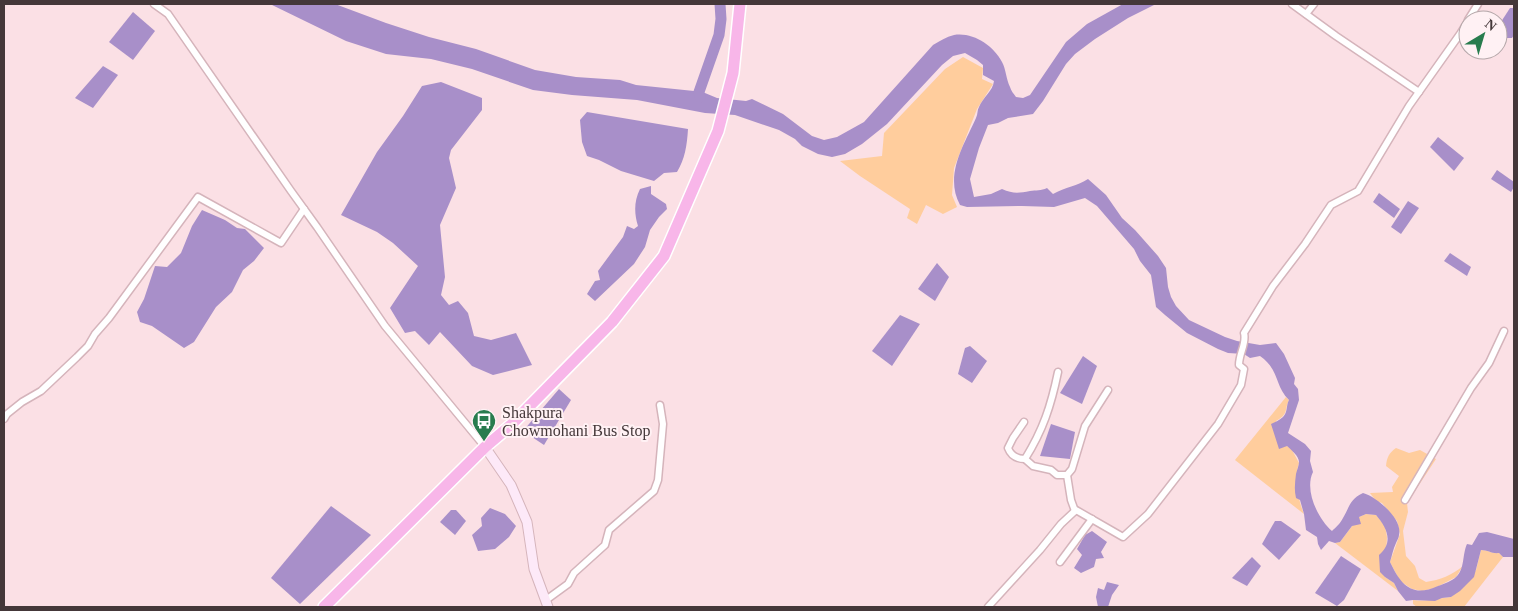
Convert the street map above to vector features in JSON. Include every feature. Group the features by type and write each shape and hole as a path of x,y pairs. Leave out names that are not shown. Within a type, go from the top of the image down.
{"highway":[{"path":"324,607 485,447 511,425 612,322 664,256 718,131 733,73 740,4"}],"main road":[{"path":"485,447 511,485 527,522 534,569 547,604"}],"street":[{"path":"154,4 168,14 385,326 485,447"},
{"path":"1292,4 1399,80 1419,92"},
{"path":"1306,14 1314,4"},
{"path":"1075,511 1092,518 1124,537 1148,514 1218,424 1241,385 1244,369 1239,365 1239,356 1246,339 1244,333 1273,286 1305,244 1331,205 1358,191 1409,106 1458,35"},
{"path":"4,419 7,414 22,402 41,391 88,346 198,197 281,243 304,209"},
{"path":"1405,500 1471,388 1489,363 1504,331"},
{"path":"1025,459 1042,429 1054,393 1058,372"},
{"path":"1075,511 1071,500 1067,475 1072,468 1085,426 1108,390"},
{"path":"547,604 568,584 574,573 605,545 609,530 654,491 658,480 663,424 660,405"},
{"path":"1024,422 1008,448 1010,454 1019,459 1025,459 1033,466 1051,470 1057,475 1067,475"},
{"path":"988,607 1040,550 1060,524 1075,511"},
{"path":"1060,562 1092,518"}],"shaded area":[{"path":"270,4 335,4 386,23 429,37 476,49 535,70 576,77 620,80 636,85 694,91 717,98 746,101 752,99 783,114 812,136 824,140 837,137 864,122 933,45 948,37 954,35 968,36 988,45 1002,62 1009,84 1016,97 1023,98 1030,95 1066,42 1087,24 1123,4 1156,4 1128,18 1075,54 1066,64 1033,114 1008,118 988,125 970,179 974,197 991,194 1002,189 1019,193 1047,188 1053,194 1088,179 1106,195 1122,218 1158,256 1166,268 1171,297 1176,306 1189,320 1237,341 1260,345 1276,343 1284,354 1295,378 1294,384 1298,389 1299,400 1288,433 1305,444 1311,451 1310,461 1313,472 1310,487 1317,512 1332,531 1341,522 1353,500 1359,495 1363,493 1369,495 1382,504 1393,516 1399,529 1399,537 1390,562 1398,577 1408,587 1421,591 1454,578 1461,570 1467,544 1472,545 1479,533 1487,532 1514,539 1514,557 1503,557 1499,553 1481,550 1474,577 1460,591 1451,597 1435,601 1406,601 1394,583 1380,572 1379,555 1384,550 1388,540 1386,530 1376,515 1366,514 1359,517 1361,524 1352,526 1340,542 1329,541 1321,550 1317,537 1306,530 1300,500 1296,498 1295,483 1299,460 1287,446 1279,449 1271,424 1285,415 1289,400 1266,361 1260,356 1250,358 1244,354 1228,353 1218,349 1187,333 1156,307 1151,275 1140,261 1134,249 1097,206 1085,198 1054,207 967,207 960,205 954,183 961,149 977,117 978,108 992,88 994,81 983,75 983,65 965,53 953,56 942,65 887,124 862,144 845,154 832,157 818,154 802,146 795,139 779,130 735,115 705,113 637,100 533,90 472,69 431,59 386,54 346,41"},
{"path":"1510,8 1514,8 1514,35 1512,38 1508,38 1508,11"},
{"path":"133,12 155,31 133,60 109,42"},
{"path":"963,57 983,68 982,79 993,84 977,109 954,168 952,195 957,207 943,214 926,205 917,224 907,218 910,209 840,161 882,156 884,133 945,69"},
{"path":"103,66 118,75 93,108 75,98"},
{"path":"441,82 482,98 482,110 451,150 449,158 456,188 440,225 445,277 441,295 449,305 458,301 468,313 474,336 491,340 516,333 532,365 493,375 472,366 440,332 429,345 415,331 405,333 390,308 418,266 393,243 377,232 341,215 377,152 422,86"},
{"path":"587,112 688,129 685,152 677,172 664,173 654,181 621,171 587,156 582,142 580,120"},
{"path":"1438,137 1464,158 1454,171 1430,147"},
{"path":"1497,170 1514,182 1511,192 1491,179"},
{"path":"651,186 651,194 666,204 667,209 650,230 645,247 634,264 595,301 587,294 595,281 600,280 598,271 623,237 627,226 634,229 638,226 635,207 638,194 640,189"},
{"path":"1379,193 1400,209 1394,218 1373,202"},
{"path":"1408,201 1419,208 1401,234 1391,227"},
{"path":"202,210 225,220 237,228 245,229 264,248 254,261 243,270 232,292 216,307 194,342 184,348 152,326 140,322 137,312 144,299 155,266 167,267 181,253 192,226"},
{"path":"1450,253 1471,267 1467,276 1444,261"},
{"path":"937,263 949,277 935,301 918,289"},
{"path":"900,315 920,324 892,366 872,351"},
{"path":"970,346 987,361 972,383 958,374 965,348"},
{"path":"1083,356 1097,366 1082,404 1060,393"},
{"path":"559,389 571,400 544,445 523,431"},
{"path":"1286,397 1289,400 1286,412 1276,421 1287,446 1292,450 1299,463 1297,488 1304,514 1235,460"},
{"path":"1051,424 1075,432 1070,459 1040,456"},
{"path":"1396,448 1409,453 1420,450 1436,459 1407,503 1408,512 1403,531 1406,556 1415,566 1419,578 1426,582 1446,577 1463,566 1456,577 1435,588 1422,591 1412,589 1400,581 1390,562 1400,534 1397,521 1382,503 1376,501 1370,493 1393,492 1392,487 1399,476 1386,466 1389,456"},
{"path":"331,506 371,535 300,604 271,578"},
{"path":"490,508 505,514 516,526 509,537 495,549 478,551 472,535 482,526 481,518"},
{"path":"451,510 456,510 466,521 455,535 440,522"},
{"path":"1366,514 1376,515 1385,526 1387,537 1385,577 1394,583 1398,591 1335,543 1340,542 1359,517"},
{"path":"1275,521 1281,521 1301,535 1279,560 1262,544"},
{"path":"1092,531 1107,542 1101,552 1104,558 1096,559 1094,567 1081,573 1074,568 1082,555 1077,549 1085,535"},
{"path":"1481,550 1499,553 1503,557 1464,607 1417,607 1413,604 1413,600 1451,597 1476,570"},
{"path":"1341,556 1361,569 1344,600 1337,606 1315,593"},
{"path":"1252,557 1261,566 1247,586 1232,578"},
{"path":"1107,582 1119,585 1112,595 1108,607 1098,607 1096,597 1098,588 1104,590"}],"waterway":[{"path":"700,97 699,92 719,35 720,4"}],"place":[{"name":"Shakpura Chowmohani Bus Stop","path":"484,442"}]}
